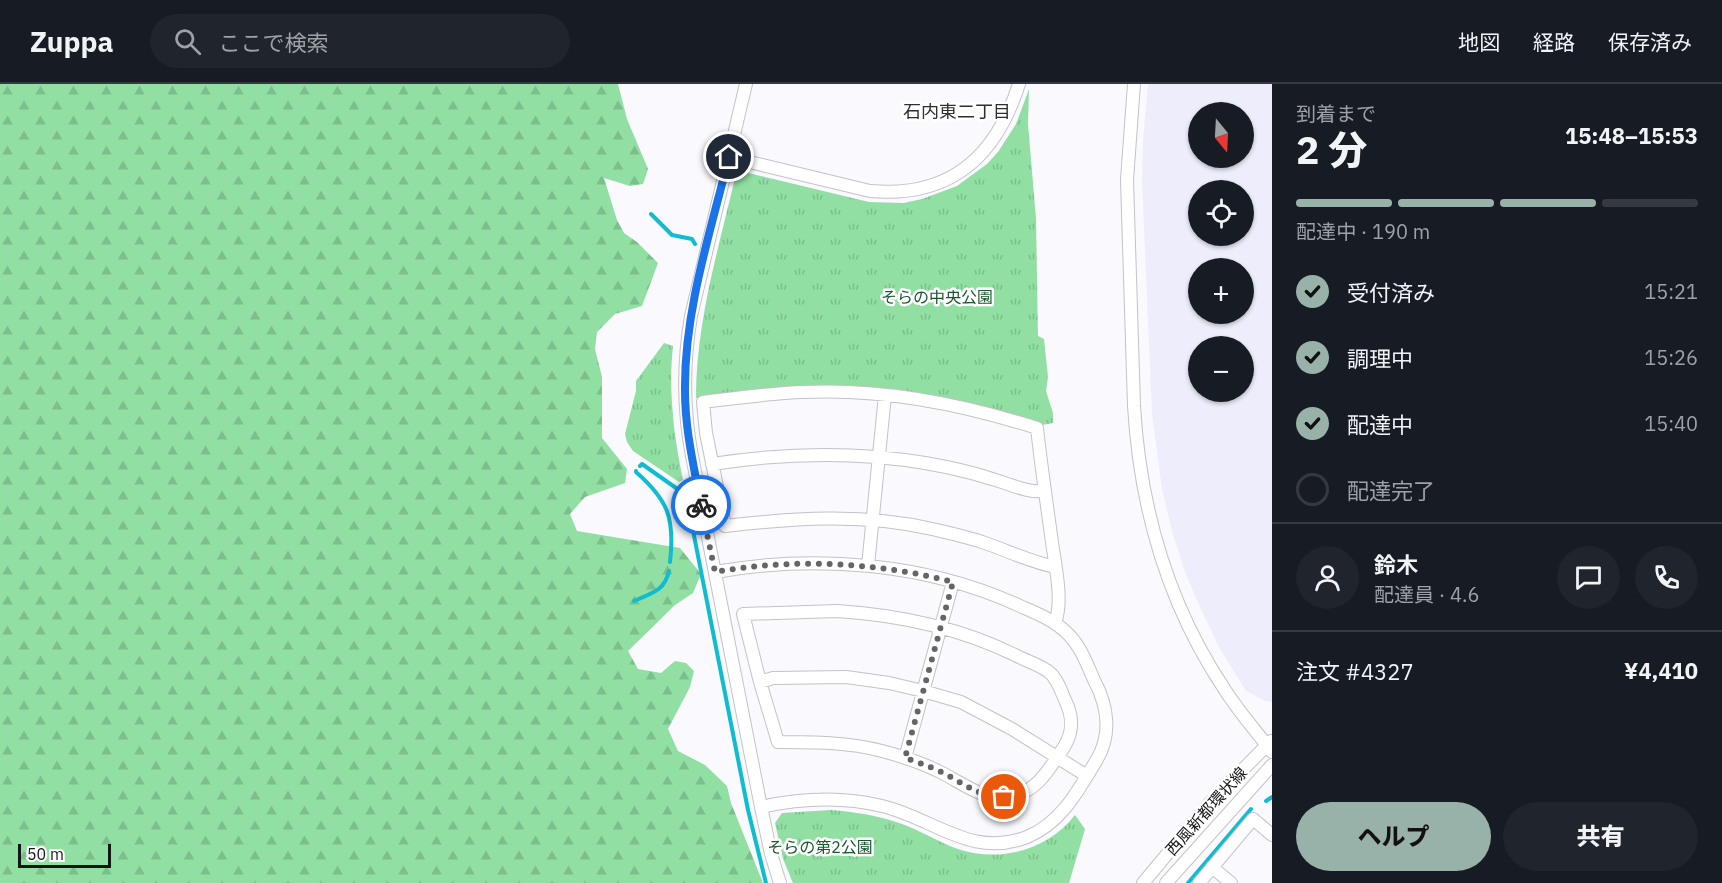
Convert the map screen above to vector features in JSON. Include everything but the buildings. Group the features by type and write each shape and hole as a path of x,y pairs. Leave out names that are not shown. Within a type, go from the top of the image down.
{"street":[{"path":"746,84 691,316 685,376 685,408 689,439 761,807 780,883"},
{"path":"729,157 870,191 919,189 952,177 966,168 984,150 999,132 1008,116 1019,84"},
{"path":"1134,84 1127,180 1134,406 1144,493 1161,559 1185,618 1224,689 1248,723 1270,746"},
{"path":"1055,567 982,542 873,519 804,518 725,526 712,464 704,402 805,392 885,395 980,411 1037,428 1055,567 1059,612 1055,623"},
{"path":"868,566 885,395"},
{"path":"712,464 786,456 879,456 990,478 1034,492 1045,491"},
{"path":"715,572 742,567 807,564 868,566 905,571 953,582 1015,604 1055,623 1068,634 1100,691 1106,712 1106,732 1102,748 1087,776 1065,810 1051,823 1028,837 1001,843 969,841 903,812 865,802 814,799 787,801 761,807"},
{"path":"905,758 953,582"},
{"path":"837,611 890,616 942,627 1001,648 1052,675 1067,704 1072,721 1071,734 1044,777 1031,788 1011,796 996,797 979,793 942,772 881,750 844,744 778,742 743,614 837,611"},
{"path":"760,682 773,678 846,677 890,683 923,691 961,702 1012,729 1087,776"},
{"name":"西風新都環状線","path":"1143,883 1209,804 1270,746"},
{"name":"西風新都環状線","path":"1166,883 1272,765"},
{"path":"1199,883 1253,819 1272,835"},
{"path":"1212,867 1231,883"}],"shaded area":[{"path":"1148,84 1272,84 1272,702 1265,701 1246,691 1219,647 1185,572 1172,531 1162,489 1152,414 1142,180"}],"green space":[{"path":"0,84 618,84 627,119 648,169 643,184 630,186 604,178 617,220 624,233 637,242 658,263 642,306 615,314 597,332 595,349 602,377 602,438 627,469 625,483 585,497 570,514 577,531 680,548 701,574 693,593 675,605 628,651 638,669 661,673 675,661 686,663 694,671 690,687 668,729 678,751 705,765 727,786 731,803 763,883 0,883"},
{"name":"そらの中央公園","path":"1029,89 1028,124 1036,219 1038,336 1044,339 1048,377 1046,391 1053,413 1053,423 1042,425 938,398 741,392 696,398 704,314 735,178 744,172 869,202 904,203 922,199 957,186 987,164 998,152 1016,124"},
{"path":"664,343 673,346 671,380 673,413 683,480 679,482 633,451 625,434 636,391 636,381"},
{"name":"そらの第2公園","path":"831,810 882,818 907,826 958,849 990,855 1006,854 1037,845 1064,827 1075,815 1085,829 1069,883 793,883 783,859 775,823 782,813"}],"waterway":[{"path":"651,214 672,235 692,239 695,244"},
{"path":"640,466 642,464 686,495 748,810 766,883"},
{"path":"636,471 656,492 667,511 671,533 670,562"},
{"path":"634,601 660,588 669,571"},
{"path":"1266,801 1272,797"},
{"path":"1188,883 1251,809"}],"way so far":[{"path":"701,505 715,572 742,567 828,564 898,570 953,582 905,758 942,772 979,793 1004,797"}],"district":[{"name":"石内東二丁目","path":"957,112"}],"route":[{"path":"701,505 685,408 686,356 691,316 729,157"}]}
